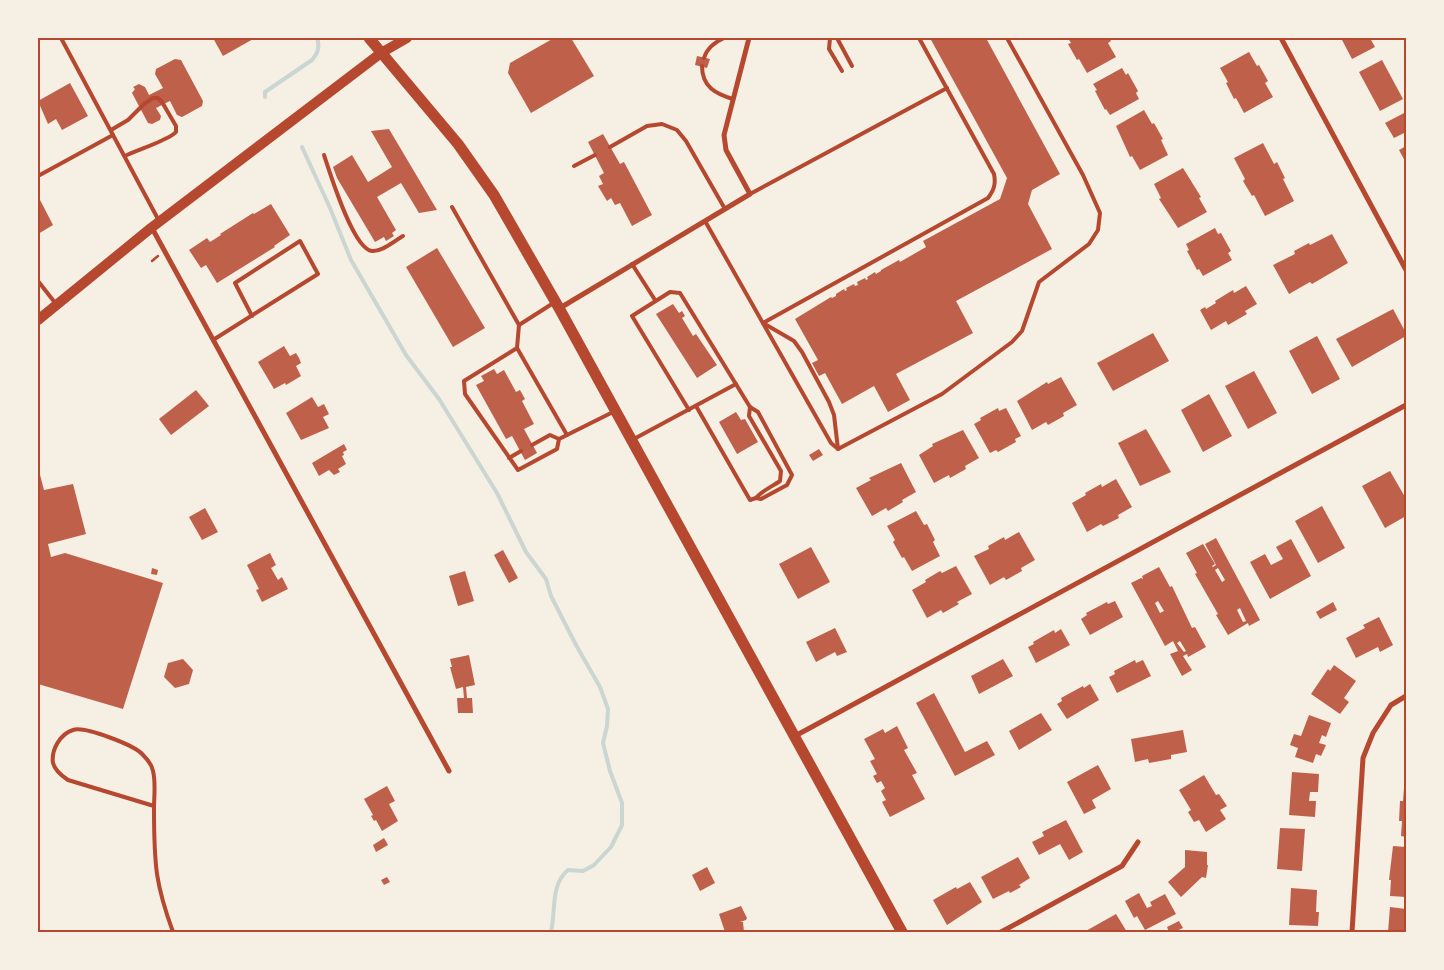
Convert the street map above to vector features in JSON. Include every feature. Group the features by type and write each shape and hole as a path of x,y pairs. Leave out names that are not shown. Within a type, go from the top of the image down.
{"main road":[{"path":"369,38 472,161 494,195 557,305 902,932"},
{"path":"38,320 156,225 381,53 407,38"}],"street":[{"path":"557,305 632,264 750,194 726,150 724,136 749,38"},
{"path":"1281,38 1406,270"},
{"path":"156,225 213,340 449,771"},
{"path":"795,736 1406,406"},
{"path":"1352,932 1363,758 1373,732 1391,705 1406,696"},
{"path":"1001,932 1122,866 1138,842"}],"lane":[{"path":"61,38 124,156 156,225"},
{"path":"704,58 707,50 713,44 724,38"},
{"path":"830,38 829,49 842,71"},
{"path":"838,38 852,66"},
{"path":"763,322 988,198 994,190 996,181 994,174 919,38"},
{"path":"838,449 942,394 1012,342 1022,331 1038,282 1089,244 1098,230 1100,213 1083,175 1007,38"},
{"path":"702,66 702,76 710,89 716,94 734,99"},
{"path":"750,194 947,88"},
{"path":"110,130 128,120 153,98 158,98 162,102 176,126 176,132 172,136 124,156"},
{"path":"610,146 646,126 662,124 677,130 686,141 725,209"},
{"path":"38,176 113,135"},
{"path":"324,155 343,211 362,246 370,251 379,250 403,236"},
{"path":"574,166 594,155"},
{"path":"452,208 519,325 517,348 567,435"},
{"path":"706,221 831,443 838,449"},
{"path":"213,340 252,316 318,274 300,241 235,283 252,316"},
{"path":"632,264 655,300"},
{"path":"38,281 56,304"},
{"path":"689,410 632,316 670,292 680,293 750,407 758,412 792,475 787,485 761,499 750,500 696,406"},
{"path":"519,325 557,305"},
{"path":"763,322 794,341 802,352 834,415 838,449"},
{"path":"517,348 464,381 465,394 518,470 557,449 559,439"},
{"path":"631,441 736,384"},
{"path":"750,407 749,416 781,471 780,481 770,489 759,493 756,498"},
{"path":"532,445 550,436 559,439 615,411"},
{"path":"509,458 520,451"},
{"path":"154,806 68,780 59,773 53,764 53,752 58,742 65,734 74,729 83,729 133,746 142,753 153,768 154,806 154,841 157,874 172,932"}],"building":[{"path":"213,38 255,38 223,56"},
{"path":"554,38 571,38 594,76 531,113 508,73 510,63"},
{"path":"930,38 986,38 1060,174 1032,190 1028,204 1052,249 956,301 973,333 896,374 910,400 888,412 874,386 842,404 825,373 819,376 812,363 818,360 795,319 831,297 836,296 836,294 844,289 845,291 847,290 846,288 854,284 855,286 858,285 857,282 865,278 866,280 868,279 867,277 875,272 876,274 926,247 923,241 1000,199 1007,178"},
{"path":"1068,38 1109,38 1111,41 1108,43 1116,57 1087,73 1068,44 1071,43"},
{"path":"1341,38 1370,38 1375,47 1352,59"},
{"path":"1249,52 1268,81 1265,83 1273,97 1244,113 1236,98 1234,99 1226,83 1228,82 1220,68"},
{"path":"697,56 710,59 707,68 695,65"},
{"path":"175,59 181,60 203,101 202,106 182,117 177,115 170,101 156,108 161,116 160,120 152,124 148,123 132,93 135,89 133,87 139,84 145,87 149,95 163,88 155,74 156,69"},
{"path":"1382,60 1403,99 1380,111 1359,72"},
{"path":"1122,68 1126,75 1128,73 1138,91 1136,93 1139,99 1110,115 1105,110 1093,84"},
{"path":"70,83 88,116 62,130 56,119 48,124 38,101"},
{"path":"1144,110 1163,139 1161,140 1168,155 1140,170 1132,156 1130,157 1116,126"},
{"path":"1406,112 1406,136 1404,133 1394,138 1385,123"},
{"path":"389,129 437,210 419,213 401,183 377,197 396,230 392,233 394,236 386,241 384,237 375,242 337,178 333,167 352,155 368,182 392,167 371,131"},
{"path":"603,134 620,164 624,162 652,215 632,226 620,203 615,205 611,198 607,201 598,186 603,184 599,176 604,173 588,142"},
{"path":"1263,143 1274,164 1277,162 1294,201 1265,216 1254,195 1252,196 1243,181 1245,179 1234,158"},
{"path":"1406,146 1406,163 1399,150"},
{"path":"1183,168 1201,197 1199,198 1207,212 1178,228 1159,199 1161,198 1154,184"},
{"path":"38,196 53,225 38,234"},
{"path":"271,204 290,235 275,247 217,283 206,265 201,268 189,250 207,238 210,242 253,213"},
{"path":"1215,228 1218,234 1221,233 1231,251 1228,253 1232,260 1203,276 1199,269 1197,270 1187,251 1189,250 1186,244"},
{"path":"1332,234 1348,263 1312,284 1310,282 1289,294 1273,265 1295,254 1294,251 1309,243 1310,245"},
{"path":"437,248 485,328 453,347 406,267"},
{"path":"1246,286 1257,304 1245,311 1247,314 1228,325 1226,321 1211,330 1200,310 1216,303 1215,301 1233,290 1234,293"},
{"path":"673,304 679,313 682,311 685,316 682,318 693,336 696,334 717,365 697,378 656,314"},
{"path":"1393,309 1406,336 1352,367 1336,339"},
{"path":"1153,333 1169,361 1113,391 1097,363"},
{"path":"1317,336 1340,379 1312,394 1289,351"},
{"path":"284,346 290,356 296,353 299,358 301,363 296,366 301,376 286,385 285,383 274,389 258,362"},
{"path":"494,369 497,374 504,370 516,392 520,390 525,399 522,401 534,424 524,429 537,453 525,460 512,436 506,439 476,385 484,381 481,376"},
{"path":"1254,371 1277,413 1248,429 1225,386"},
{"path":"1061,377 1077,405 1063,413 1064,416 1048,425 1046,422 1032,430 1017,401 1047,382 1048,384"},
{"path":"196,390 209,406 171,435 159,419"},
{"path":"1209,394 1232,436 1203,452 1181,410"},
{"path":"312,397 318,407 324,404 329,414 323,417 329,428 301,440 286,413"},
{"path":"998,408 999,411 1006,408 1021,436 1015,439 1016,442 998,452 996,450 990,453 974,424 981,420 980,418"},
{"path":"736,412 741,420 745,419 758,442 737,454 719,422"},
{"path":"1146,429 1171,472 1140,486 1118,443"},
{"path":"963,430 979,458 965,466 966,469 950,478 949,475 934,483 919,455 933,446 932,444"},
{"path":"344,444 347,450 343,452 344,455 342,456 346,464 338,469 340,472 334,475 329,470 319,476 312,463"},
{"path":"819,449 823,455 813,461 809,455"},
{"path":"901,463 916,492 888,511 886,508 872,516 856,488 871,480 869,478"},
{"path":"38,467 44,490 73,484 86,534 48,544 51,557 65,553 163,583 123,709 38,684"},
{"path":"1390,471 1405,497 1406,516 1385,528 1362,486"},
{"path":"1116,479 1132,507 1118,515 1119,518 1103,526 1101,524 1087,532 1072,503 1101,484 1102,487"},
{"path":"1322,506 1345,548 1318,563 1295,521"},
{"path":"205,508 218,532 202,540 189,517"},
{"path":"916,511 924,525 927,524 940,556 912,571 893,542 895,540 887,526"},
{"path":"1019,532 1035,560 1021,568 1022,571 1006,580 1004,577 990,585 974,556 989,549 988,546 1004,537 1005,540"},
{"path":"1216,538 1260,620 1249,626 1248,623 1228,635 1195,574 1197,573 1186,553 1203,544 1215,564 1213,567 1216,565 1205,544","holes":["1218,568 1225,580 1222,582 1215,570","1240,608 1246,621 1243,622 1237,610"]},
{"path":"1291,539 1311,576 1270,599 1250,562 1265,554 1271,565 1283,559 1276,547"},
{"path":"811,547 830,582 798,599 779,564"},
{"path":"503,550 518,578 509,583 494,555"},
{"path":"270,553 276,565 271,568 278,580 282,577 288,589 262,602 256,590 259,589 247,565"},
{"path":"956,566 972,594 957,602 959,604 943,613 941,610 927,618 912,590 940,571 942,573"},
{"path":"1159,567 1170,587 1172,586 1192,628 1195,627 1206,647 1188,657 1187,654 1183,656 1192,670 1182,676 1170,654 1178,651 1173,641 1165,646 1131,583 1141,578 1143,579 1142,576","holes":["1158,601 1164,611 1160,613 1155,603","1180,641 1186,651 1184,652 1177,643"]},
{"path":"152,568 158,570 157,575 151,574"},
{"path":"465,571 474,601 458,606 449,576"},
{"path":"1115,601 1123,617 1090,635 1081,619 1087,615 1086,613 1107,602 1108,604"},
{"path":"1333,602 1337,610 1320,619 1316,612"},
{"path":"1379,617 1393,645 1380,652 1378,647 1356,658 1346,638 1365,628 1363,625"},
{"path":"835,628 847,652 837,656 835,652 816,662 806,642"},
{"path":"1061,629 1070,645 1036,663 1028,647 1054,630 1055,633"},
{"path":"469,655 475,685 466,687 467,698 472,698 473,713 458,713 457,698 464,698 463,687 456,689 450,667 452,667 450,659"},
{"path":"183,659 193,670 189,684 175,688 164,677 168,663"},
{"path":"1003,659 1013,676 979,694 971,676"},
{"path":"1135,660 1136,663 1143,660 1151,676 1117,693 1109,677 1115,674 1114,671"},
{"path":"1334,665 1356,681 1344,698 1349,702 1340,714 1311,694 1328,669 1330,671"},
{"path":"1090,684 1099,700 1067,719 1057,704 1062,701 1061,698"},
{"path":"934,693 965,752 987,741 995,755 955,776 916,703"},
{"path":"1041,713 1052,730 1019,750 1009,731"},
{"path":"1309,715 1331,723 1326,737 1322,735 1319,743 1326,745 1321,756 1316,754 1313,763 1295,757 1298,748 1290,745 1294,734 1301,736"},
{"path":"897,726 908,748 904,750 917,773 912,775 925,799 890,817 882,802 886,800 881,791 885,788 881,781 877,783 873,776 877,774 870,761 875,759 864,739 883,729 885,733"},
{"path":"1183,730 1187,752 1171,755 1171,759 1149,763 1148,759 1135,762 1131,739"},
{"path":"1098,765 1111,789 1092,800 1096,808 1084,814 1067,782"},
{"path":"1292,772 1319,774 1318,792 1310,792 1309,801 1316,801 1315,817 1289,815"},
{"path":"1204,775 1216,795 1219,794 1227,806 1220,810 1226,819 1206,832 1199,820 1194,822 1188,812 1191,810 1179,790"},
{"path":"387,786 395,801 389,804 398,821 382,831 376,820 374,821 371,816 373,815 364,799"},
{"path":"1404,788 1406,788 1406,837 1401,836 1402,821 1399,821 1400,801 1403,801"},
{"path":"1066,820 1083,852 1069,860 1060,844 1039,855 1032,842 1044,836 1042,832"},
{"path":"1280,828 1305,829 1302,871 1277,869"},
{"path":"384,838 388,845 376,852 373,845"},
{"path":"1393,846 1406,847 1406,897 1390,896 1391,880 1389,880"},
{"path":"1185,850 1207,852 1208,865 1206,878 1202,877 1181,897 1168,882 1185,867"},
{"path":"1018,857 1030,878 1019,885 1021,887 993,899 981,877"},
{"path":"707,867 715,883 700,891 692,875"},
{"path":"387,877 390,882 384,885 381,880"},
{"path":"970,882 982,902 947,925 933,900 956,887 957,889"},
{"path":"1291,888 1317,890 1316,912 1319,912 1318,926 1289,925"},
{"path":"1139,893 1147,908 1152,906 1150,902 1165,894 1176,914 1145,930 1137,916 1134,918 1125,901"},
{"path":"741,906 747,918 740,922 743,922 744,932 725,932 719,914"},
{"path":"1390,907 1406,909 1406,932 1388,932"},
{"path":"1116,914 1127,932 1084,932"},
{"path":"1179,921 1183,928 1169,932 1167,927"}],"waterway":[{"path":"265,97 265,92 312,60 318,50 317,38"},
{"path":"302,147 351,260 406,355 439,399 497,493 526,552 546,579 551,596 600,687 608,709 603,743 610,771 622,803 622,825 611,847 594,865 583,871 568,870 562,876 556,891 551,932"}]}
